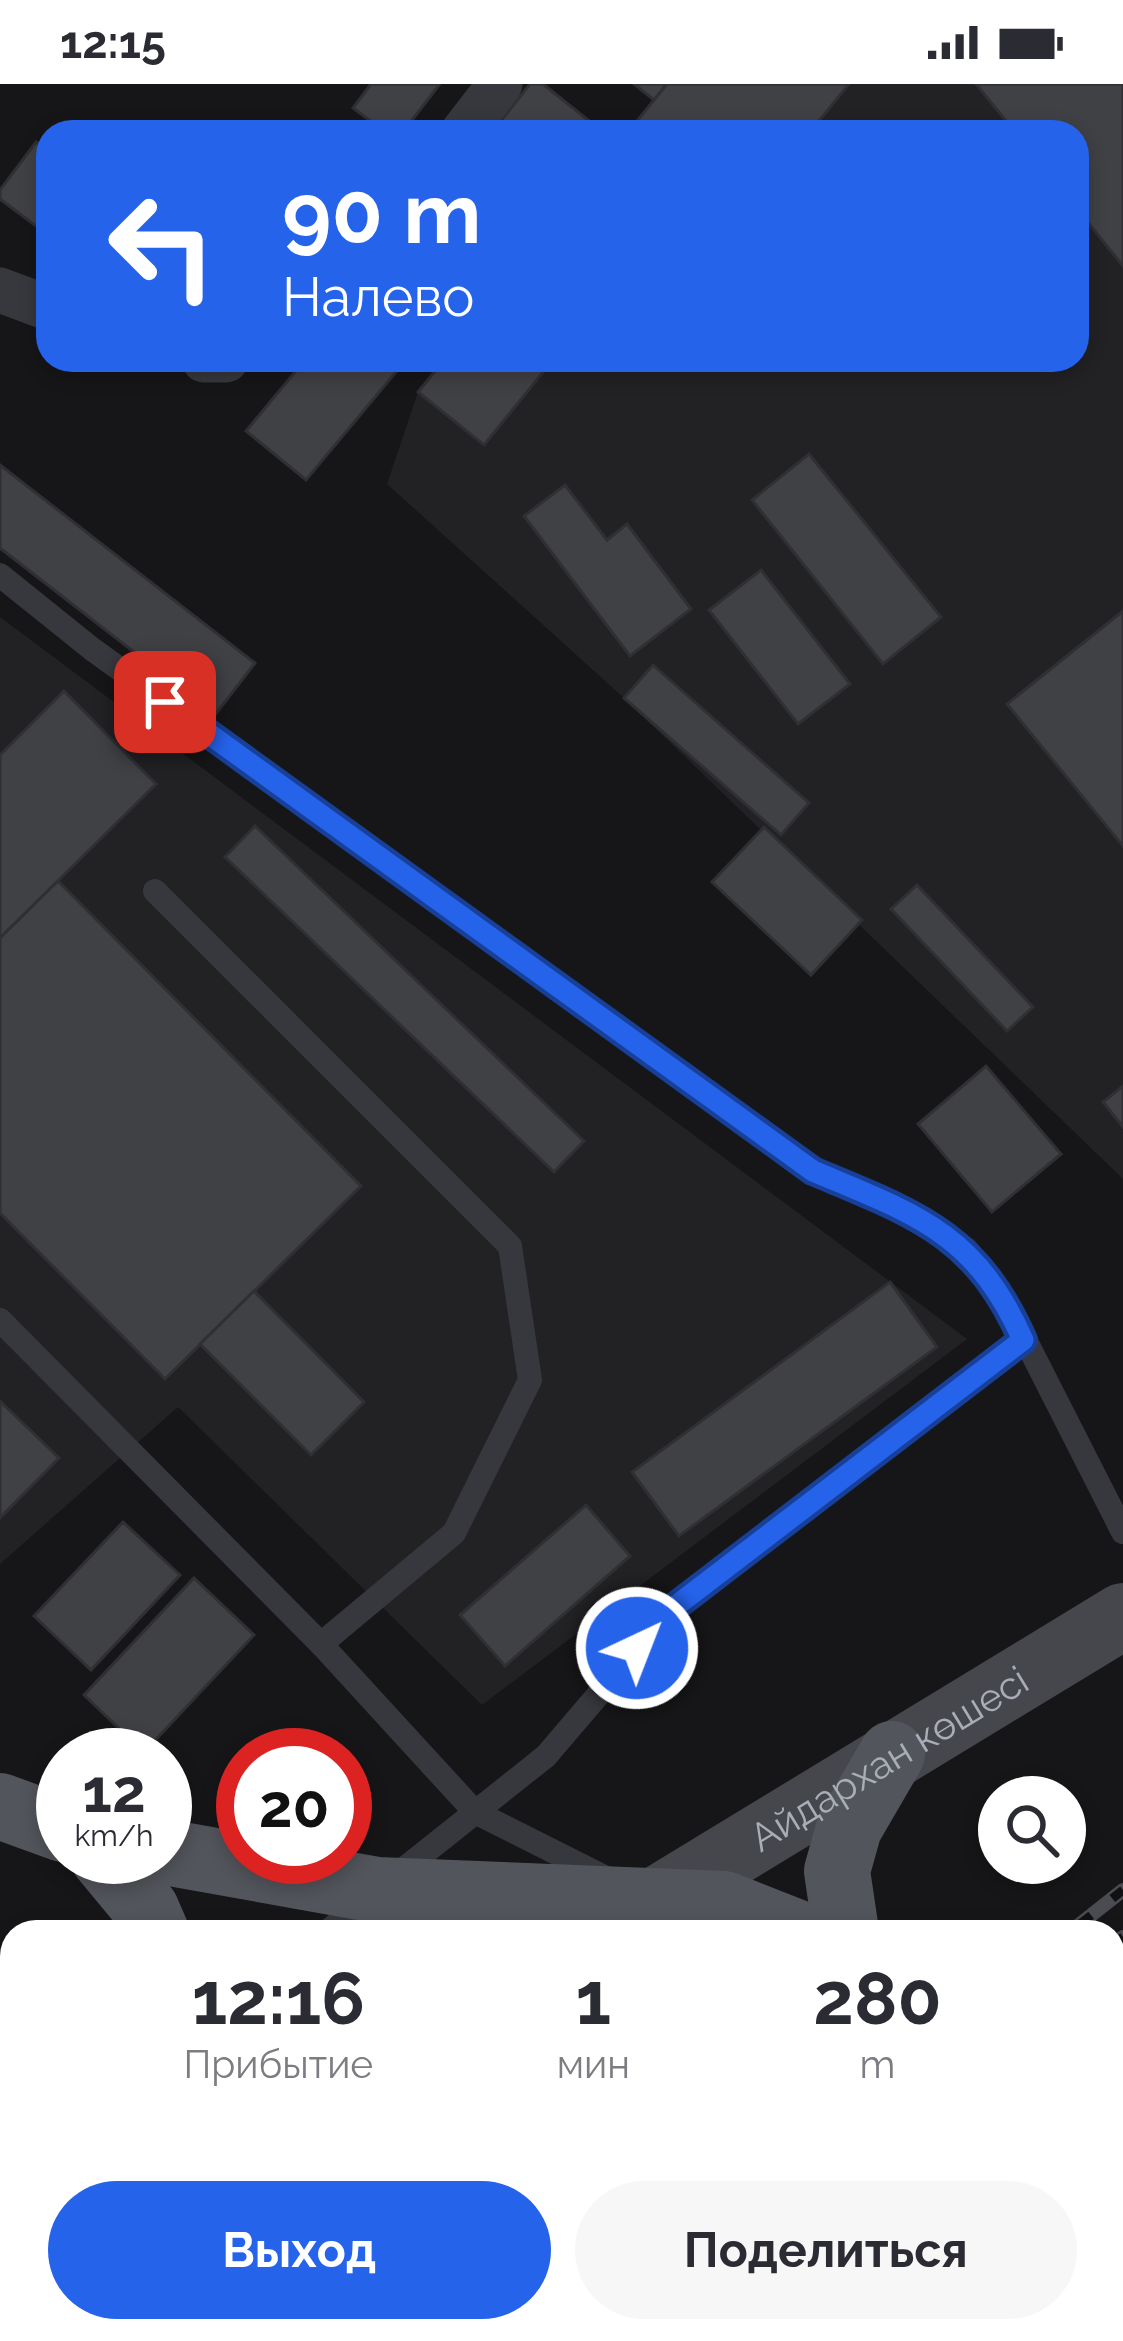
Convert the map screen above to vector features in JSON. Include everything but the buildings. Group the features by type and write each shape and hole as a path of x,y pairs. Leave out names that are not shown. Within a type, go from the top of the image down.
{"main road":[{"path":"844,1920 837,1871 849,1828 892,1754"},
{"path":"192,1857 377,1890 628,1917 724,1904 765,1920"},
{"path":"118,1884 146,1909 151,1920"}],"street":[{"path":"472,120 500,84"},
{"path":"0,290 36,304"},
{"name":"Айдархан көшесі","path":"628,1917 1123,1616"}],"lane":[{"path":"0,575 92,649 813,1171 905,1209 966,1249 1006,1302 1123,1532"},
{"path":"155,891 510,1246 530,1380 454,1533 321,1644"},
{"path":"0,1320 321,1644 476,1812 628,1917"},
{"path":"341,1920 546,1756 668,1612 1023,1340"}],"shaded area":[{"path":"667,84 1123,84 1123,1179 624,698 387,484 418,392 434,372 1089,372 1089,120 638,120"},
{"path":"0,617 967,1339 482,1705 178,1407 0,1564"}],"railway":[{"path":"1085,1920 1123,1890"}],"route":[{"path":"165,702 813,1171 905,1209 966,1249 1006,1302 1023,1340 668,1612 637,1648"}]}
